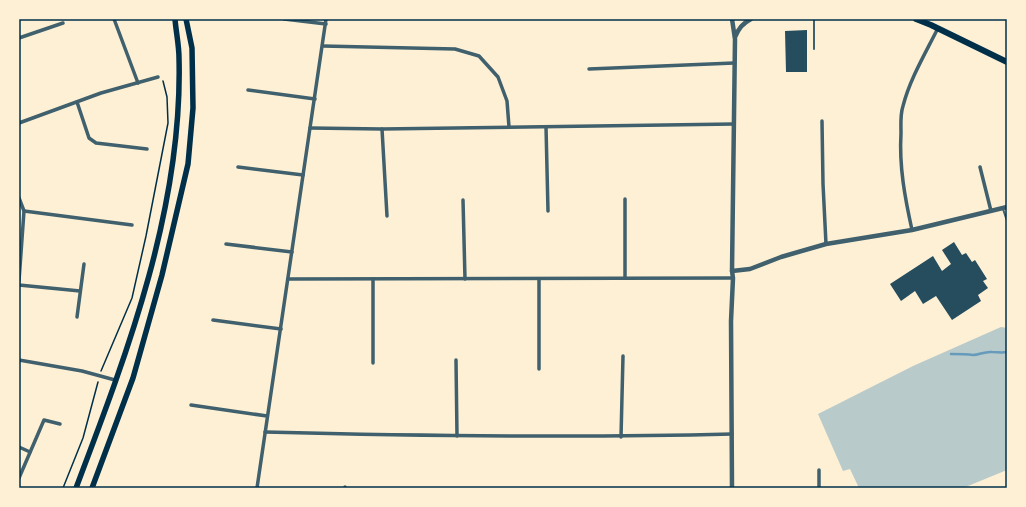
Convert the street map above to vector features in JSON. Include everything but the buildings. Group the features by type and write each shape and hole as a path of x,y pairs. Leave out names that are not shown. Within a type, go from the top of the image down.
{"highway":[{"path":"916,19 938,28 1007,62"},
{"path":"926,19 931,25"}],"main road":[{"path":"76,488 133,331 152,262 167,198 174,153 178,112 179,58 175,19"},
{"path":"92,488 133,378 162,275 188,164 194,108 192,48 186,19"}],"street":[{"path":"114,19 138,83"},
{"path":"284,19 326,24"},
{"path":"257,488 326,19"},
{"path":"732,19 735,39 733,278 731,321 732,488"},
{"path":"735,39 738,29 751,19"},
{"path":"19,38 63,23"},
{"path":"912,230 904,195 901,173 900,151 902,108 909,88 938,28"},
{"path":"323,46 455,49 479,56 498,77 507,101 509,127"},
{"path":"590,69 734,63"},
{"path":"19,123 101,93 158,77"},
{"path":"248,90 315,99"},
{"path":"77,102 90,138 96,143 146,149"},
{"path":"822,120 826,244"},
{"path":"310,128 382,129 734,124"},
{"path":"546,126 548,211"},
{"path":"382,129 387,216"},
{"path":"238,167 303,175"},
{"path":"980,167 991,211"},
{"path":"19,198 24,211 19,281"},
{"path":"625,199 625,278"},
{"path":"463,200 465,279"},
{"path":"732,271 750,270 781,257 826,244 912,230 1005,208"},
{"path":"24,211 132,225"},
{"path":"226,244 292,252"},
{"path":"77,317 84,264"},
{"path":"288,279 733,278"},
{"path":"373,279 373,363"},
{"path":"539,279 539,369"},
{"path":"19,285 80,291"},
{"path":"213,320 281,329"},
{"path":"621,437 623,356"},
{"path":"19,360 82,371 115,380"},
{"path":"456,360 457,436"},
{"path":"190,405 267,416"},
{"path":"19,478 44,420 60,424"},
{"path":"265,432 457,436 621,437 732,434"},
{"path":"19,447 30,452"},
{"path":"819,470 819,488"}],"lane":[{"path":"814,19 814,49"},
{"path":"1005,208 1007,221"}],"path":[{"path":"63,488 83,438 99,376 132,298 146,236 168,123 167,97 163,79 158,77"}],"shaded area":[{"path":"1001,327 1007,328 1007,470 963,488 859,488 850,469 843,471 818,414 913,366"}],"waterway":[{"path":"951,354 973,355 987,352 1007,352"}]}
